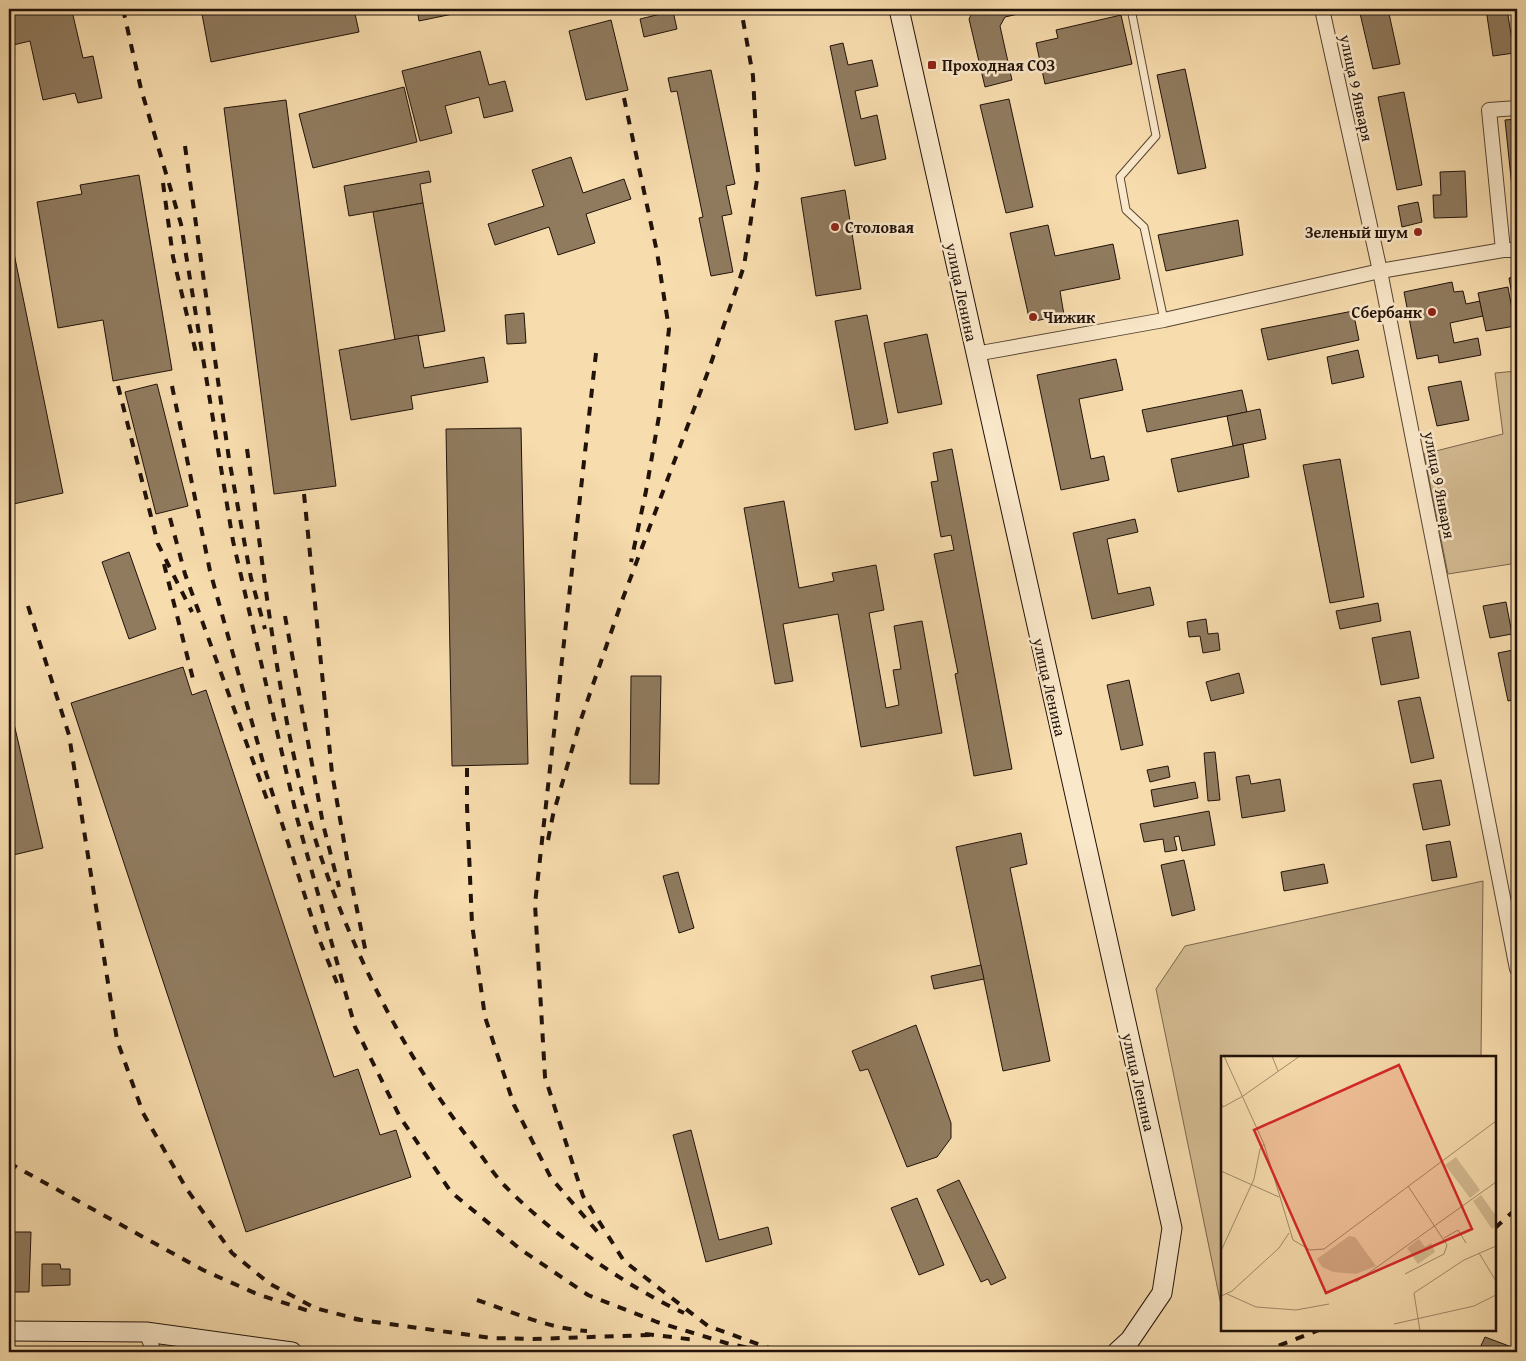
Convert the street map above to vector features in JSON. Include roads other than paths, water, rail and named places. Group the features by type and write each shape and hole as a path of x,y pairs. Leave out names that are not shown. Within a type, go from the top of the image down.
{"street":[{"name":"улица Ленина","path":"899,9 1172,1228 1162,1293 1130,1340 1118,1352"},
{"name":"улица 9 Января","path":"1322,9 1380,270 1517,969"},
{"path":"1503,250 1489,110 1517,108"},
{"path":"975,354 1164,320 1380,270 1503,250 1517,250"},
{"path":"9,1331 146,1332 292,1352"},
{"path":"146,1332 154,1352"}],"lane":[{"path":"1131,9 1156,136 1120,176 1126,210 1144,227 1164,320"}],"railway":[{"path":"123,9 141,89 181,224 233,541 297,818 355,1027 400,1117 451,1192 520,1249 588,1295 657,1322 726,1343 766,1352"},
{"path":"548,840 553,815 580,722 623,598 709,369 744,266 758,173 753,76 741,9"},
{"path":"624,98 657,252 669,329 659,416 631,562"},
{"path":"185,146 229,459 251,578 265,629"},
{"path":"163,183 173,257 197,357"},
{"path":"596,353 535,904 545,1077 583,1196 624,1261 708,1326 780,1352"},
{"path":"118,386 158,544 192,612"},
{"path":"172,386 210,571 266,773 317,934 337,983"},
{"path":"247,449 276,661 301,787 313,833 347,927 391,1019 443,1104 501,1182 545,1223 590,1258 638,1289 684,1313"},
{"path":"304,494 332,773 366,953"},
{"path":"170,518 185,574 269,805"},
{"path":"164,564 194,683"},
{"path":"28,606 69,735 117,1040 143,1113 186,1188 232,1253 270,1284 315,1308 361,1320"},
{"path":"285,616 323,824 339,887"},
{"path":"467,768 472,924 485,1017 514,1105 551,1178 602,1237"},
{"path":"9,1163 203,1270 257,1294 312,1312"},
{"path":"1496,1227 1517,1208"},
{"path":"477,1300 517,1315 559,1327 587,1331"},
{"path":"354,1319 491,1338 533,1339 650,1335"},
{"path":"1262,1352 1316,1331"},
{"path":"645,1334 697,1340"}],"place":[{"name":"Проходная СОЗ","path":"932,65"},
{"name":"Столовая","path":"835,227"},
{"name":"Зеленый шум","path":"1418,232"},
{"name":"Сбербанк","path":"1432,312"},
{"name":"Чижик","path":"1033,317"}]}
